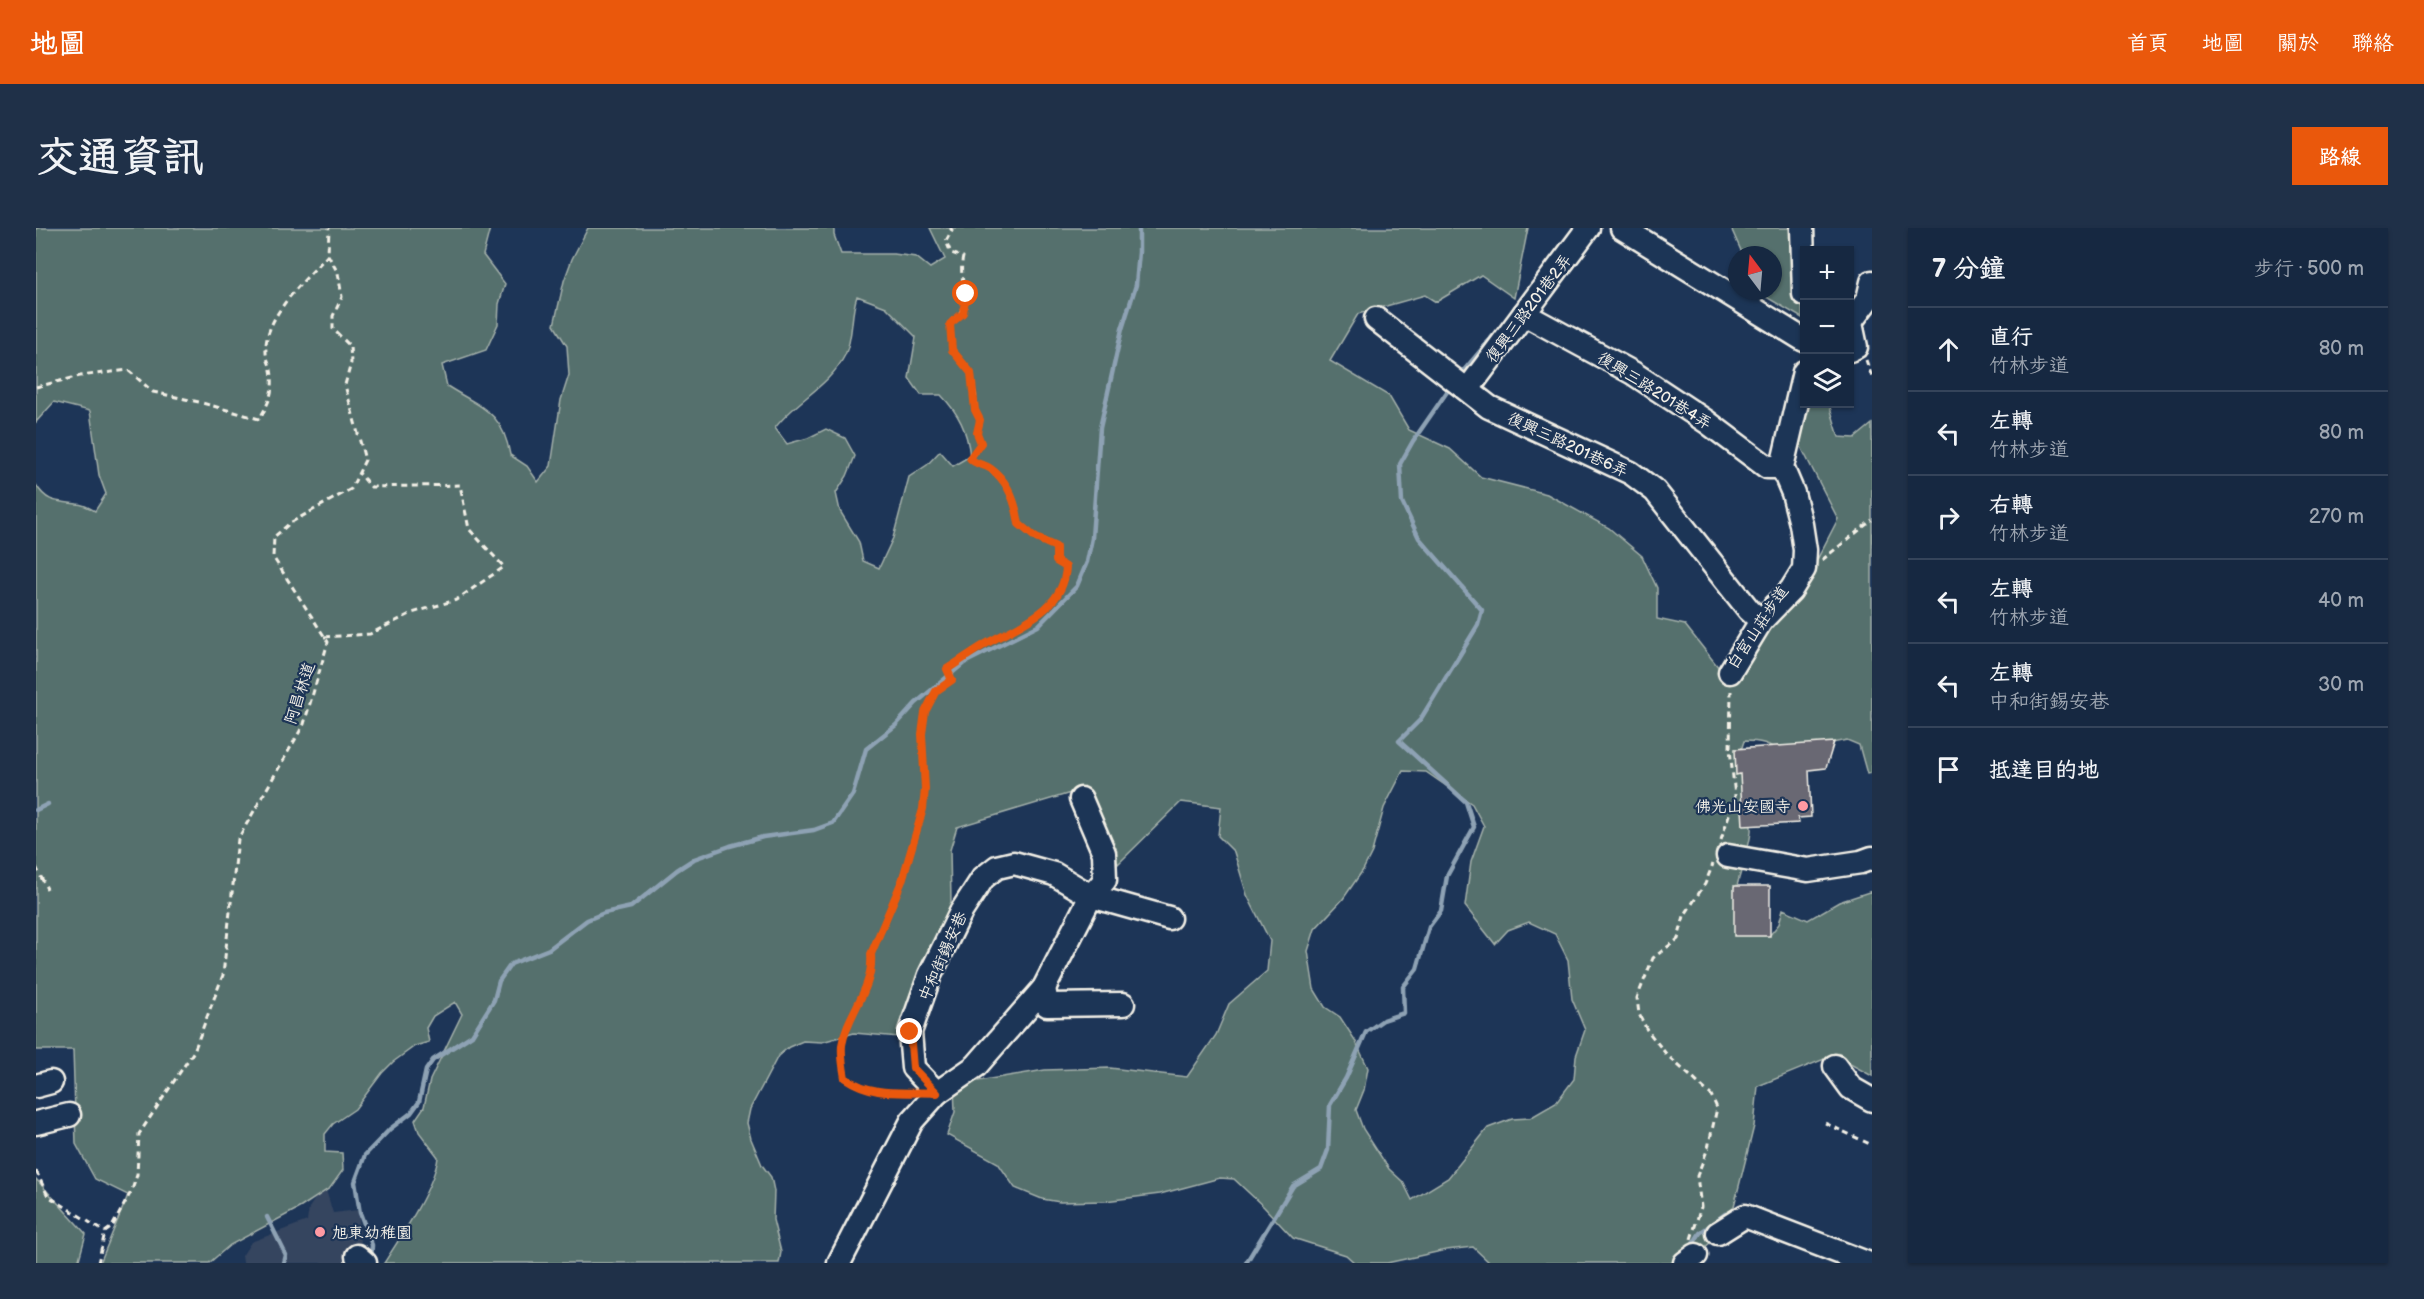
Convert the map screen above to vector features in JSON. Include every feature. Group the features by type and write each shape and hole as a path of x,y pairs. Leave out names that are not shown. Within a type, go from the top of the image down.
{"street":[{"name":"復興三路201巷2弄","path":"1468,388 1588,228"},
{"path":"1622,228 1800,338"},
{"path":"1802,228 1803,246"},
{"path":"1854,318 1868,299 1872,282"},
{"name":"復興三路201巷4弄","path":"1524,314 1633,373 1707,422 1767,467 1782,467"},
{"name":"復興三路201巷6弄","path":"1376,319 1468,388 1489,407 1630,473 1655,491 1749,610 1761,621"},
{"path":"1731,679 1761,621 1791,590 1804,569 1805,550 1801,524 1793,493 1782,467 1800,389"},
{"path":"839,1263 912,1121 937,1093 976,1066 1044,988 1090,896 1105,880 1104,853 1081,799"},
{"path":"1721,854 1808,870 1861,862 1872,858"},
{"name":"中和街錫安巷","path":"937,1093 913,1068 910,1032 935,964 961,912 983,878 997,867 1014,863 1054,874 1090,896 1169,918"},
{"path":"1044,988 1047,1005 1123,1004"},
{"path":"1835,1066 1851,1088 1872,1100"},
{"path":"36,1123 69,1115"},
{"path":"1718,1233 1745,1216 1867,1263"}],"path":[{"path":"329,228 328,255 338,273 342,297 333,316 333,329 350,346 351,363 345,385 365,460 358,472 351,489 290,523 274,537 273,557 324,637 370,634 412,613 456,600 504,567 469,529 460,485 371,487 358,472"},
{"path":"937,1093 879,1093 858,1086 845,1078 841,1059 843,1042 865,992 872,963 871,954 902,881 923,809 925,789 922,734 925,712 936,691 952,680 947,669 990,641 1026,624 1054,602 1065,577 1066,567 1056,561 1056,547 1036,538 1019,524 1017,507 1010,493 990,468 975,464 970,458 981,443 977,433 980,420 975,410 971,373 952,350 950,324 963,313 966,294 960,267 963,257 951,253 946,241 952,230 950,228"},
{"path":"36,387 80,376 128,370 153,392 259,419 271,400 272,371 265,353 268,335 284,304 328,255"},
{"path":"1815,568 1829,553 1872,520"},
{"name":"阿昌林道","path":"105,1232 112,1227 135,1183 139,1134 194,1051 223,975 238,839 304,724 327,642 324,637"},
{"name":"白宮山莊步道","path":"1690,1259 1696,1245 1690,1238 1701,1207 1697,1176 1708,1149 1717,1108 1711,1095 1667,1055 1647,1030 1639,1014 1636,998 1653,958 1678,939 1684,916 1721,854 1735,796 1730,749 1731,679"},
{"path":"36,867 47,889"},
{"path":"1825,1123 1872,1145"},
{"path":"36,1171 48,1197 105,1232 98,1263"}],"shaded area":[{"name":"旭東幼稚園","path":"326,1190 333,1213 358,1210 363,1263 243,1263 242,1256 251,1242 307,1221 309,1208 316,1197"}],"green space":[{"path":"36,228 490,228 483,255 505,284 499,304 498,324 486,350 442,365 447,386 480,406 496,419 502,428 510,455 527,466 538,482 551,466 561,400 569,375 567,346 554,325 564,281 588,228 834,228 834,235 841,254 894,254 916,257 930,268 945,259 930,228 1528,228 1514,298 1481,275 1436,302 1425,295 1358,314 1330,361 1389,396 1409,430 1450,449 1481,477 1547,494 1609,528 1642,556 1657,588 1657,619 1685,625 1730,682 1765,625 1808,577 1838,519 1799,443 1805,408 1830,408 1839,437 1855,438 1872,424 1872,773 1867,774 1859,745 1847,740 1782,753 1764,743 1744,741 1740,753 1749,804 1751,832 1736,892 1735,913 1770,935 1779,924 1783,909 1808,920 1839,902 1872,891 1872,1076 1834,1055 1758,1086 1754,1126 1729,1226 1687,1263 1490,1263 1473,1247 1446,1250 1387,1263 1355,1263 1346,1255 1293,1238 1234,1179 1220,1178 1160,1194 1105,1201 1060,1202 1042,1199 1015,1188 998,1163 947,1135 955,1112 954,1085 1045,1070 1110,1068 1187,1077 1216,1035 1229,1004 1267,971 1270,941 1247,895 1234,852 1218,836 1221,807 1181,802 1118,864 1084,789 957,827 950,850 951,902 905,1010 899,1037 854,1033 822,1042 803,1041 789,1047 778,1056 750,1109 747,1123 762,1165 771,1177 774,1191 773,1220 781,1252 779,1263 384,1263 416,1211 436,1169 438,1157 419,1132 415,1120 424,1107 430,1080 462,1014 455,1002 433,1016 426,1028 429,1042 415,1046 393,1062 355,1109 333,1124 325,1134 325,1152 342,1153 343,1170 330,1188 301,1207 230,1245 209,1263 100,1263 128,1195 95,1179 76,1144 73,1050 36,1050 36,485 49,499 82,505 95,511 106,494 99,475 90,411 54,402 36,422","holes":["857,296 886,307 916,337 909,378 921,395 941,395 953,409 967,438 970,456 953,466 940,451 927,465 909,477 893,538 879,568 863,561 859,542 840,511 836,493 847,476 855,456 845,438 826,429 808,438 787,444 775,428 830,376 845,355","1403,771 1426,772 1472,804 1484,826 1471,862 1465,906 1495,944 1508,930 1529,922 1555,934 1568,960 1572,999 1585,1030 1576,1056 1574,1079 1556,1103 1530,1118 1512,1119 1488,1128 1448,1178 1412,1200 1403,1182 1389,1169 1363,1129 1356,1110 1364,1090 1368,1068 1355,1040 1340,1017 1325,1007 1314,989 1308,951 1315,929 1343,899 1363,870 1372,852 1384,808"]},
{"path":"1731,228 1812,228 1802,229 1800,317 1771,300 1782,300 1782,246 1739,246"},
{"path":"36,1179 86,1234 78,1263 36,1263"}],"building":[{"path":"1834,742 1826,768 1809,770 1811,817 1798,818 1799,823 1743,826 1740,774 1736,775 1735,749"},
{"path":"1734,886 1770,886 1770,936 1734,936"}],"waterway":[{"path":"371,1260 372,1245 360,1213 355,1182 365,1155 390,1129 411,1113 419,1102 426,1070 433,1060 472,1035 494,1000 499,981 511,964 549,949 587,920 604,913 631,907 694,859 763,837 814,830 833,823 853,794 866,749 964,663 1038,626 1077,586 1087,562 1092,538 1100,428 1122,329 1136,285 1139,228"},
{"path":"1460,375 1493,336"},
{"path":"1246,1263 1293,1186 1321,1169 1328,1150 1330,1105 1346,1078 1366,1032 1383,1020 1404,1013 1403,987 1417,969 1429,927 1441,911 1447,876 1474,827 1466,802 1399,741 1420,720 1478,625 1482,610 1419,538 1402,502 1400,464 1451,386"},
{"path":"36,810 48,804"},
{"path":"1689,1250 1700,1233 1725,1214"},
{"path":"267,1217 286,1255 284,1263"}],"place":[{"name":"佛光山安國寺","path":"1803,806"},
{"name":"旭東幼稚園","path":"320,1232"}],"route":[{"path":"910,1032 913,1068 937,1093 879,1093 858,1086 845,1078 841,1059 843,1042 865,992 872,963 871,954 902,881 923,809 925,789 922,734 925,712 936,691 952,680 947,669 990,641 1026,624 1054,602 1065,577 1066,567 1056,561 1056,547 1036,538 1019,524 1017,507 1001,480 990,468 975,464 970,458 981,443 977,433 980,420 975,410 971,373 952,350 950,324 963,313 966,294"}]}
